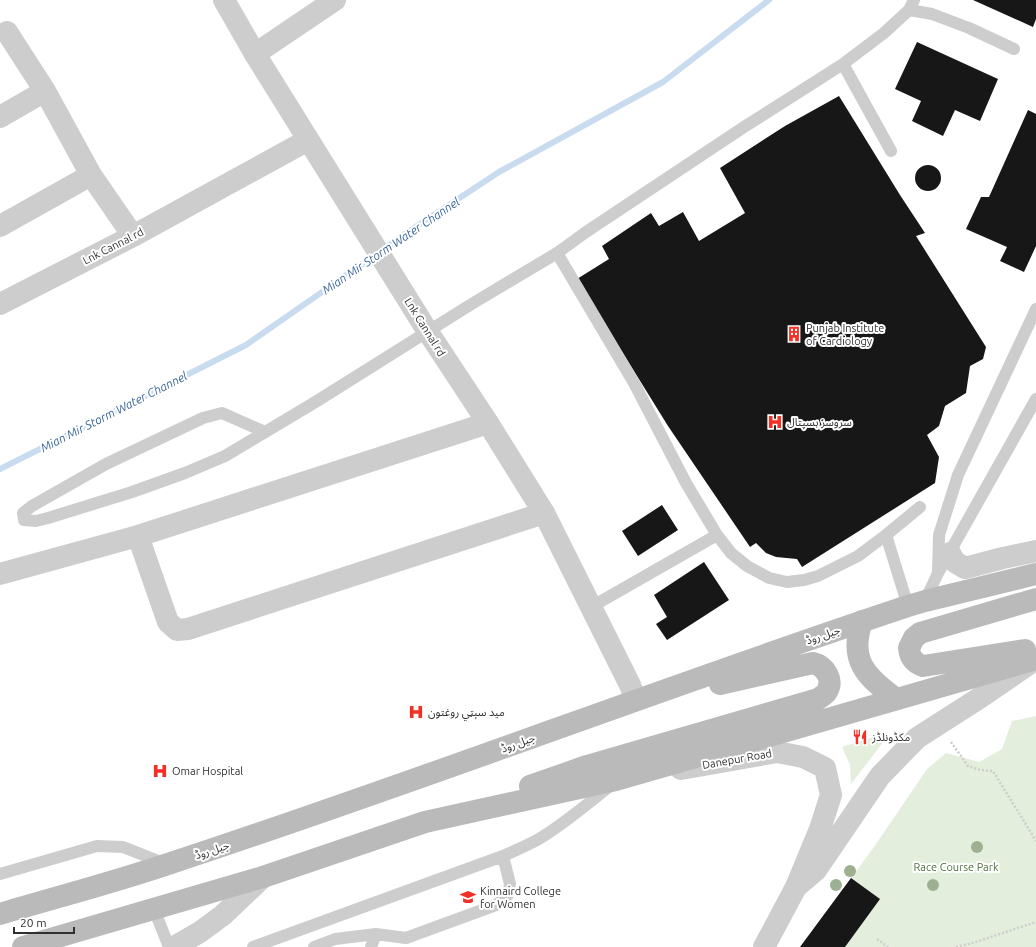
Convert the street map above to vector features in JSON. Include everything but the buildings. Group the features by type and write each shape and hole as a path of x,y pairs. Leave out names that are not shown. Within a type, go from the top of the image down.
{"main road":[{"name":"جیل روڈ","path":"0,914 168,865 298,821 862,621 917,603 1036,574"},
{"path":"1036,599 920,633 910,643 909,648 912,659 916,664 923,666 1036,656"},
{"path":"862,621 858,634 859,654 864,669 870,678 896,699"},
{"path":"425,822 616,780 928,691 1036,656"},
{"path":"23,947 263,877 587,766 818,699 826,693 829,686 829,675 823,667 813,662 673,696 636,700"}],"street":[{"name":"Lnk Cannal rd","path":"224,0 255,54 308,140 428,332 488,423 544,513 636,700"},
{"path":"255,54 335,0"},
{"path":"7,32 45,90 91,175 133,236"},
{"path":"0,117 45,90"},
{"name":"Lnk Cannal rd","path":"1,300 133,236 308,140"},
{"path":"0,226 91,175"},
{"path":"0,574 138,536 488,423"},
{"path":"138,536 168,622 177,630 195,626 544,513"},
{"path":"950,553 955,562 965,568 1036,551"},
{"name":"Danepur Road","path":"796,887 816,870 880,776 917,738 981,697 1036,656"},
{"name":"Danepur Road","path":"616,780 777,752 803,756 825,768 831,795 820,829 796,887 764,947"},
{"path":"174,947 200,932 223,915 263,877"}],"lane":[{"path":"265,432 222,412 203,418 106,464 32,506 23,513 24,520 36,521 48,518 185,473 225,456 317,401 557,253 711,149 843,64 884,33 912,5 969,28 1014,49"},
{"path":"843,64 891,151"},
{"path":"557,253 634,383 686,483 717,536 731,553 747,566 769,578 787,582 804,580 818,576 858,556 886,536 920,508"},
{"path":"938,573 939,534 958,475 1036,309"},
{"path":"917,603 950,553 1036,399"},
{"path":"591,607 717,536"},
{"path":"886,536 917,603"},
{"path":"253,947 503,856 543,836 572,816 616,780"},
{"path":"0,874 97,846 123,847 168,865"},
{"path":"314,947 335,939 376,934 406,938 496,905 508,895 510,884 503,856"},
{"path":"154,909 169,947"},
{"path":"370,947 376,934"}],"path":[{"path":"938,724 968,766 981,770 993,771 1036,841"},
{"path":"956,947 1036,922"},
{"path":"877,939 888,947"}],"green space":[{"name":"Race Course Park","path":"1036,716 1036,947 800,947 874,847 927,769 946,753 979,762 1002,749 1012,721"},
{"path":"880,735 883,736 884,741 851,784 850,765 842,747"}],"waterway":[{"name":"Mian Mir Storm Water Channel","path":"0,469 246,345 411,230 499,172 663,82 769,0"}],"place":[{"name":"Punjab Institute of Cardiology","path":"794,334"},
{"name":"سروسز ہسپتال","path":"775,422"},
{"name":"مید سېټي روغتون","path":"416,712"},
{"name":"مکڈونلڈز","path":"860,737"},
{"name":"Omar Hospital","path":"160,771"},
{"name":"Kinnaird College for Women","path":"468,897"}]}
